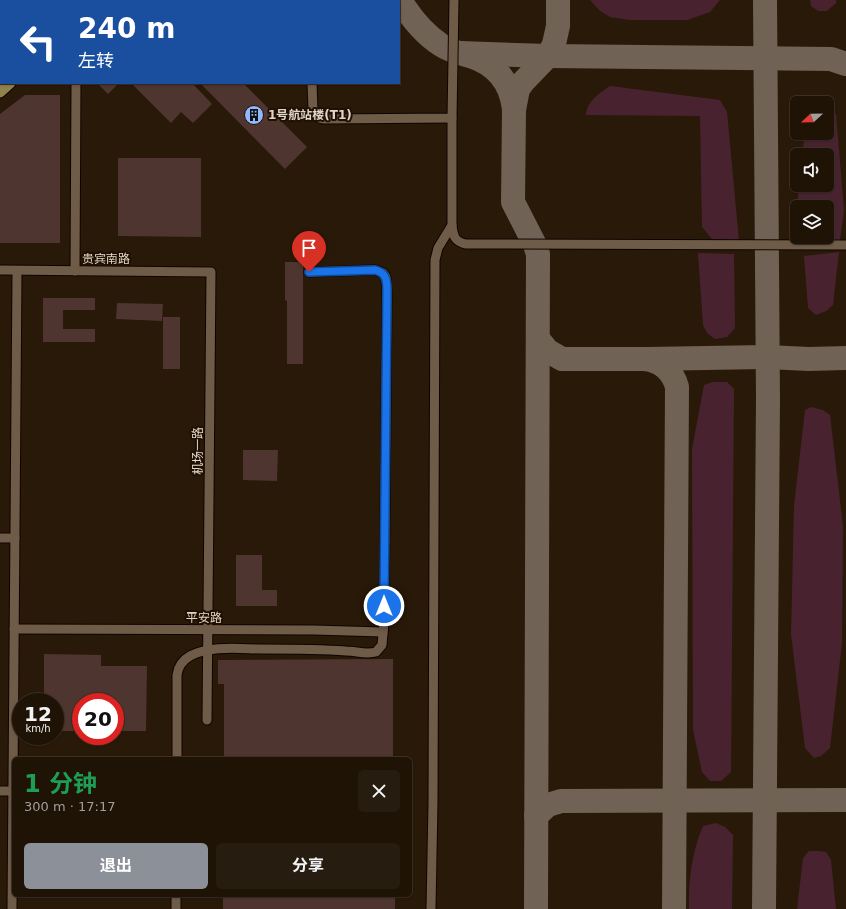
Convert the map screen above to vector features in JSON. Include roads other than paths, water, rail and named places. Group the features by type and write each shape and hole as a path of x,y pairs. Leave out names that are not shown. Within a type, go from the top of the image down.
{"main road":[{"path":"0,92 9,84"}],"street":[{"path":"454,0 452,234 455,240 459,243 846,245"},
{"path":"75,271 76,84"},
{"path":"312,84 313,111 319,118 452,118"},
{"path":"431,909 434,260 438,248 452,225"},
{"name":"贵宾南路","path":"0,270 211,272"},
{"path":"177,757 178,669 183,662 191,656 208,650 229,648 318,649 374,653 379,651 382,645 384,622 386,280 383,273 375,270 309,272"},
{"path":"14,757 16,271"},
{"name":"机场一路","path":"207,720 211,272"},
{"path":"0,538 15,538"},
{"name":"平安路","path":"14,628 314,630 383,632"},
{"path":"0,791 12,791"},
{"path":"12,897 12,909"},
{"path":"176,897 176,909"}],"place":[{"name":"1号航站楼(T1)","path":"254,115"}]}
